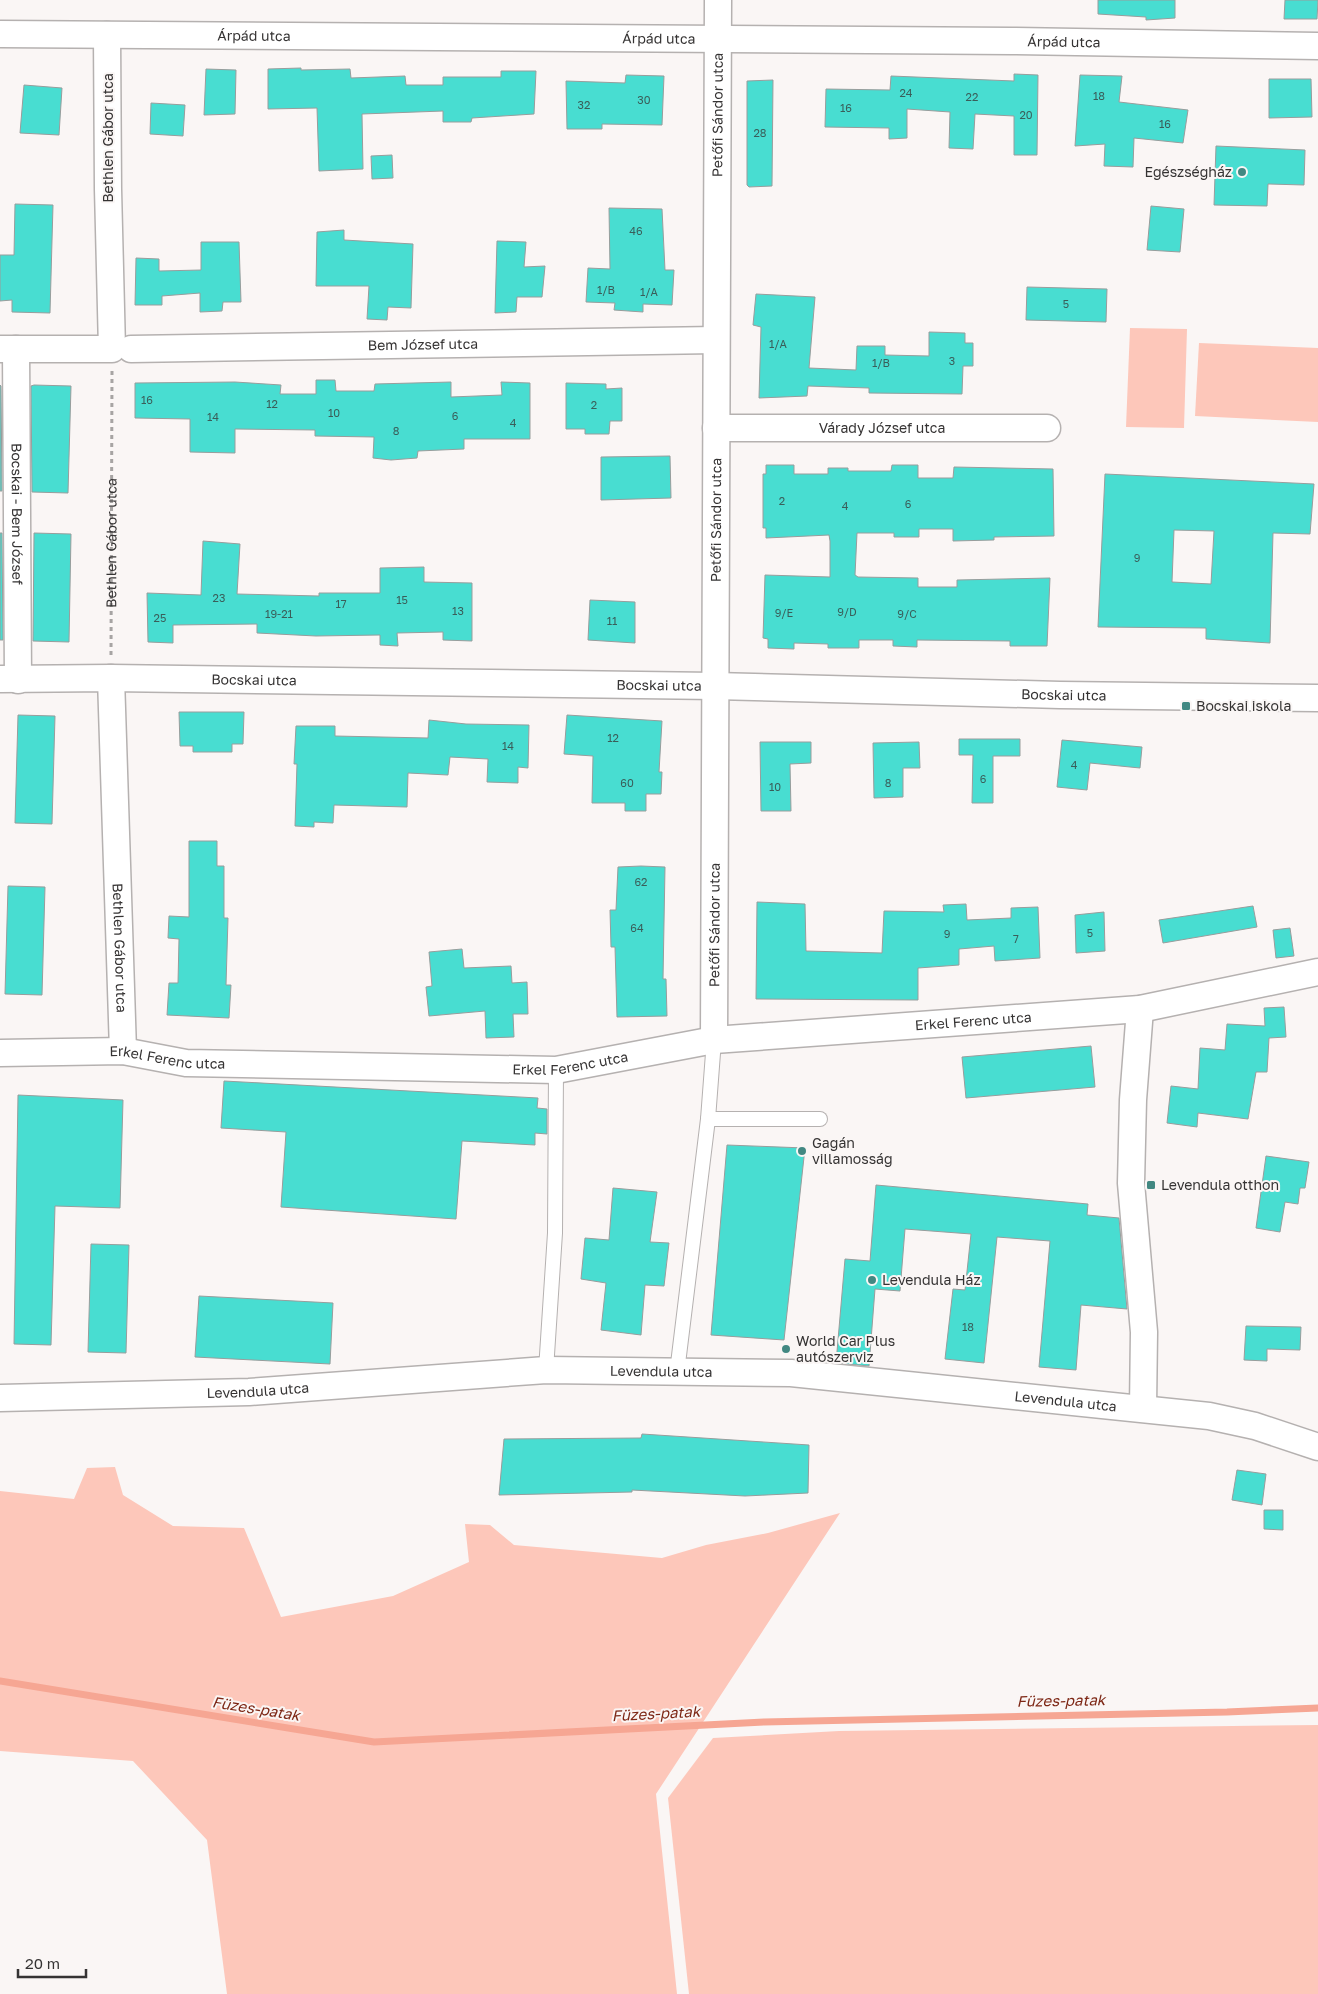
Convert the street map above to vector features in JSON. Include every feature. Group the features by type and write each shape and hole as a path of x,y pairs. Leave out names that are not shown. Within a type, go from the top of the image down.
{"street":[{"name":"Petőfi Sándor utca","path":"714,1040 718,0"},
{"name":"Árpád utca","path":"0,34 1003,41 1318,46"},
{"name":"Bethlen Gábor utca","path":"107,35 108,189 122,349"},
{"name":"Bem József utca","path":"8,349 716,340"},
{"name":"Bocskai - Bem József","path":"8,349 9,680"},
{"name":"Várady József utca","path":"716,428 1047,428"},
{"name":"Bethlen Gábor utca","path":"111,678 123,1051"},
{"name":"Bocskai utca","path":"9,680 111,678 715,686 1060,695 1318,698"},
{"name":"Erkel Ferenc utca","path":"0,1053 123,1051 186,1063 556,1070 714,1040 1140,1009 1318,972"},
{"path":"1140,1009 1133,1100 1131,1182 1144,1332 1143,1408"},
{"name":"Levendula utca","path":"0,1398 249,1392 546,1370 792,1373 1209,1416 1255,1426 1318,1446"}],"lane":[{"path":"677,1372 708,1119 714,1040"},
{"path":"546,1370 554,1233 556,1070"},
{"path":"708,1119 820,1119"}],"path":[{"name":"Bethlen Gábor utca","path":"111,678 122,349"}],"shaded area":[{"path":"1130,328 1187,329 1184,428 1126,427"},
{"path":"1199,343 1318,348 1318,422 1195,416"},
{"path":"115,1467 123,1495 173,1526 244,1528 281,1617 393,1596 469,1562 465,1524 490,1525 514,1545 662,1558 706,1545 768,1533 840,1513 656,1794 677,1994 227,1994 207,1840 133,1761 0,1751 0,1491 74,1499 87,1468"},
{"path":"1318,1725 1318,1994 689,1994 668,1798 713,1738 839,1731"}],"building":[{"path":"1098,0 1175,0 1175,18 1146,20 1146,17 1098,14"},
{"path":"1285,0 1318,0 1317,19 1284,19"},
{"path":"301,68 301,70 350,69 351,78 405,76 406,85 443,85 443,77 501,77 501,71 536,71 534,114 472,118 471,122 443,122 443,111 362,114 363,169 319,171 317,108 268,109 268,69"},
{"path":"206,69 236,70 235,114 204,115"},
{"path":"1014,74 1038,75 1037,155 1014,155 1014,116 975,114 973,149 949,148 950,112 907,109 907,138 889,139 889,128 825,127 826,89 890,90 891,76 1014,81"},
{"path":"626,75 664,76 662,125 602,124 602,129 567,129 566,81 625,83"},
{"path":"1080,75 1122,76 1119,102 1188,110 1183,143 1134,138 1133,167 1104,166 1105,144 1075,146"},
{"path":"1269,79 1311,79 1312,117 1269,118"},
{"path":"773,80 772,186 749,187 747,185 747,81"},
{"path":"24,85 62,88 59,135 20,133"},
{"path":"151,103 185,105 183,136 150,134"},
{"name":"Egészségház","path":"1216,146 1305,150 1304,185 1268,184 1267,206 1214,205"},
{"path":"392,155 393,178 372,179 371,156"},
{"path":"15,204 53,205 50,313 12,312 12,300 0,301 0,255 14,255"},
{"path":"1151,206 1184,209 1180,252 1147,250"},
{"path":"609,208 662,209 665,270 674,270 672,305 643,304 643,312 614,310 615,303 586,302 588,268 610,269"},
{"path":"344,230 344,240 413,244 411,308 388,307 387,320 367,319 369,286 316,286 317,232"},
{"path":"497,241 526,242 524,267 545,266 542,297 517,297 516,312 495,313"},
{"path":"201,242 239,242 241,302 223,302 222,311 200,312 200,293 162,296 162,305 135,305 136,258 159,259 159,271 201,270"},
{"path":"1027,287 1107,289 1106,322 1026,320"},
{"path":"756,294 815,297 809,368 856,370 857,346 885,346 885,355 929,356 929,332 965,333 965,343 973,343 973,366 963,366 962,394 869,393 869,388 808,386 807,396 759,398 761,327 753,325"},
{"path":"316,380 335,380 336,391 374,391 375,384 451,382 451,397 502,395 501,382 530,383 530,439 464,439 464,449 418,451 417,458 391,460 373,458 374,437 315,436 315,430 235,429 235,453 190,452 190,419 135,418 135,383 235,382 281,385 280,394 316,394"},
{"path":"566,383 606,384 606,389 622,388 622,421 610,421 609,434 585,434 585,429 566,429"},
{"path":"1,386 2,491 0,491"},
{"path":"31,386 71,386 68,493 32,492"},
{"path":"670,456 671,498 601,500 601,457"},
{"path":"766,465 794,465 794,474 828,474 828,468 848,468 848,471 891,471 892,465 918,465 918,478 953,478 954,467 1053,469 1054,536 994,537 994,540 953,541 953,529 919,529 919,537 894,537 894,533 857,533 855,575 858,577 918,578 918,587 957,587 957,580 1050,578 1047,646 1010,646 1010,641 917,640 917,647 893,646 893,640 859,640 859,648 828,648 828,644 794,643 794,649 768,648 768,639 763,638 765,575 830,577 830,541 829,535 766,538 766,528 763,528 763,474 766,474"},
{"path":"1105,474 1314,484 1310,534 1273,533 1270,643 1206,639 1206,628 1098,627","holes":["1174,530 1214,531 1211,584 1172,582"]},
{"path":"0,533 2,533 3,640 0,640"},
{"path":"34,533 71,534 69,642 33,641"},
{"path":"203,541 240,544 237,594 319,596 319,593 380,593 380,568 424,567 424,582 472,583 472,641 443,640 443,632 397,633 398,646 380,645 380,635 316,636 257,633 257,624 173,625 173,643 148,642 147,593 201,595"},
{"path":"590,600 635,602 635,643 588,640"},
{"path":"179,712 244,712 243,744 232,744 232,752 193,752 193,746 180,746"},
{"path":"18,715 55,716 52,824 15,823"},
{"path":"567,715 662,721 659,772 662,772 661,794 646,794 646,811 625,811 625,803 592,803 593,756 564,754"},
{"path":"429,720 466,724 529,725 528,768 518,767 518,783 487,782 488,759 450,757 448,775 408,773 407,807 334,805 333,823 314,822 314,827 295,826 297,764 294,764 296,726 335,726 335,736 428,738"},
{"path":"959,739 1020,739 1020,756 993,756 993,803 972,803 973,755 959,755"},
{"path":"1062,740 1142,747 1140,768 1090,763 1087,790 1057,787"},
{"path":"760,742 811,742 811,763 790,764 791,811 761,811"},
{"path":"919,742 920,768 903,768 903,797 874,798 873,743"},
{"path":"189,841 217,841 217,866 224,866 224,918 228,918 226,985 231,985 229,1018 167,1015 169,983 178,983 179,939 168,938 169,916 189,917"},
{"path":"618,867 665,867 663,979 666,979 667,1016 617,1017 615,947 611,947 610,910 616,910"},
{"path":"8,886 45,887 42,995 5,994"},
{"path":"757,902 805,904 806,951 882,953 884,911 944,912 943,905 966,904 967,920 1011,918 1011,908 1038,907 1040,958 995,961 994,946 959,949 959,965 918,968 918,1000 756,999"},
{"path":"1253,906 1257,927 1163,943 1159,920"},
{"path":"1104,912 1105,951 1076,953 1075,915"},
{"path":"1290,928 1294,956 1276,958 1273,930"},
{"path":"462,949 464,968 511,966 512,983 527,982 528,1014 513,1014 514,1037 486,1038 485,1011 429,1016 426,987 432,986 429,952"},
{"path":"1284,1007 1286,1037 1269,1038 1267,1072 1256,1072 1248,1119 1198,1113 1197,1127 1167,1123 1171,1086 1198,1089 1200,1048 1225,1050 1227,1024 1265,1026 1264,1008"},
{"path":"1091,1046 1095,1087 966,1098 962,1057"},
{"path":"224,1081 538,1098 537,1108 547,1109 547,1134 535,1133 535,1145 462,1141 456,1219 281,1207 286,1132 221,1128"},
{"path":"18,1095 123,1100 120,1208 55,1206 51,1345 14,1344"},
{"path":"727,1145 805,1148 784,1340 711,1335"},
{"path":"1266,1156 1309,1162 1305,1188 1300,1188 1298,1204 1285,1202 1280,1232 1256,1228"},
{"name":"Levendula Ház","path":"876,1185 1088,1204 1087,1215 1119,1218 1127,1309 1081,1305 1076,1370 1039,1367 1050,1241 997,1237 984,1363 945,1359 953,1289 965,1290 971,1234 905,1229 900,1291 875,1289 869,1366 836,1363 845,1259 870,1261"},
{"path":"613,1188 657,1192 650,1242 669,1243 664,1286 645,1285 641,1335 601,1330 606,1283 581,1279 585,1238 609,1240"},
{"path":"91,1244 129,1245 126,1353 88,1352"},
{"path":"199,1296 333,1303 330,1364 195,1357"},
{"path":"1246,1326 1301,1327 1300,1350 1267,1349 1267,1361 1244,1360"},
{"path":"642,1434 809,1445 808,1493 745,1496 632,1490 632,1492 499,1495 504,1439 641,1438"},
{"path":"1237,1470 1266,1474 1262,1505 1232,1500"},
{"path":"1264,1510 1283,1510 1283,1530 1264,1529"}],"waterway":[{"name":"Füzes-patak","path":"0,1681 374,1742 764,1722 1227,1712 1318,1708"}],"place":[{"name":"Egészségház","path":"1242,172"},
{"name":"Bocskai iskola","path":"1186,706"},
{"name":"Gagán villamosság","path":"802,1151"},
{"name":"Levendula otthon","path":"1151,1185"},
{"name":"Levendula Ház","path":"872,1280"},
{"name":"World Car Plus autószerviz","path":"786,1349"}]}
